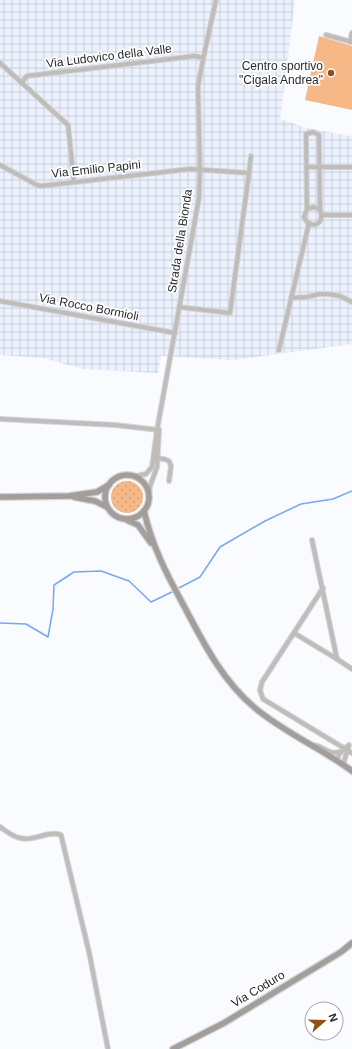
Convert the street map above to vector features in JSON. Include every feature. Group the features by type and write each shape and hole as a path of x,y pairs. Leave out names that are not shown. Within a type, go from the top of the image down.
{"street":[{"name":"Strada della Bionda","path":"136,476 141,476 149,471 155,458 160,414 199,198 200,169 198,86 216,0"},
{"path":"326,35 351,42 352,33"},
{"name":"Via Ludovico della Valle","path":"21,83 27,76 195,56 203,58"},
{"path":"0,63 68,127 74,182"},
{"path":"313,132 319,135 319,167 321,213 319,222 314,224 309,223 304,217 307,210 306,134 313,132"},
{"path":"179,307 230,313 251,156"},
{"name":"Via Emilio Papini","path":"0,165 37,185 200,169 248,173"},
{"path":"306,167 352,167"},
{"path":"307,210 314,207 321,213 352,215"},
{"path":"279,350 309,223"},
{"path":"291,298 328,294 340,296 352,302"},
{"name":"Via Rocco Bormioli","path":"0,301 175,333"},
{"path":"0,419 115,425 158,430"},
{"name":"Strada della Bionda","path":"149,494 156,467 155,458"},
{"path":"155,458 167,459 170,462 169,482"},
{"path":"0,497 69,496 97,492 109,485 118,477 130,475 136,476 145,484 149,494 147,506 138,516 131,519 124,519"},
{"path":"109,485 105,498 109,510"},
{"path":"69,496 95,501 105,506 117,517 138,525 155,550 181,601 223,676 241,696 257,709 279,725 337,760 352,771"},
{"path":"144,511 155,550"},
{"path":"312,540 337,659"},
{"path":"323,588 262,682 260,690 264,699 347,747 352,753"},
{"path":"294,633 352,669"},
{"path":"312,745 318,746 332,753 340,752 347,747 352,740"},
{"path":"343,765 347,747"},
{"path":"337,760 340,752"},
{"path":"0,827 13,836 21,839 32,839 55,833 61,835 89,952 108,1049"},
{"name":"Via Coduro","path":"173,1049 224,1023 341,952 352,943"}],"shaded area":[{"path":"0,0 295,0 280,119 307,128 349,136 352,135 352,344 233,360 161,356 158,373 83,369 43,358 0,355"},
{"name":"Centro sportivo \"Cigala Andrea\"","path":"319,36 352,46 352,110 305,100"},
{"path":"124,481 130,481 139,485 143,497 139,509 130,513 124,513 115,509 111,500 111,494 115,485"}],"waterway":[{"path":"177,589 200,577 220,547 265,521 301,504 333,499 352,491"},
{"path":"0,623 26,624 48,637 53,609 54,585 74,572 101,571 129,581 151,602 174,591"}],"place":[{"name":"Centro sportivo \"Cigala Andrea\"","path":"331,73"}]}
